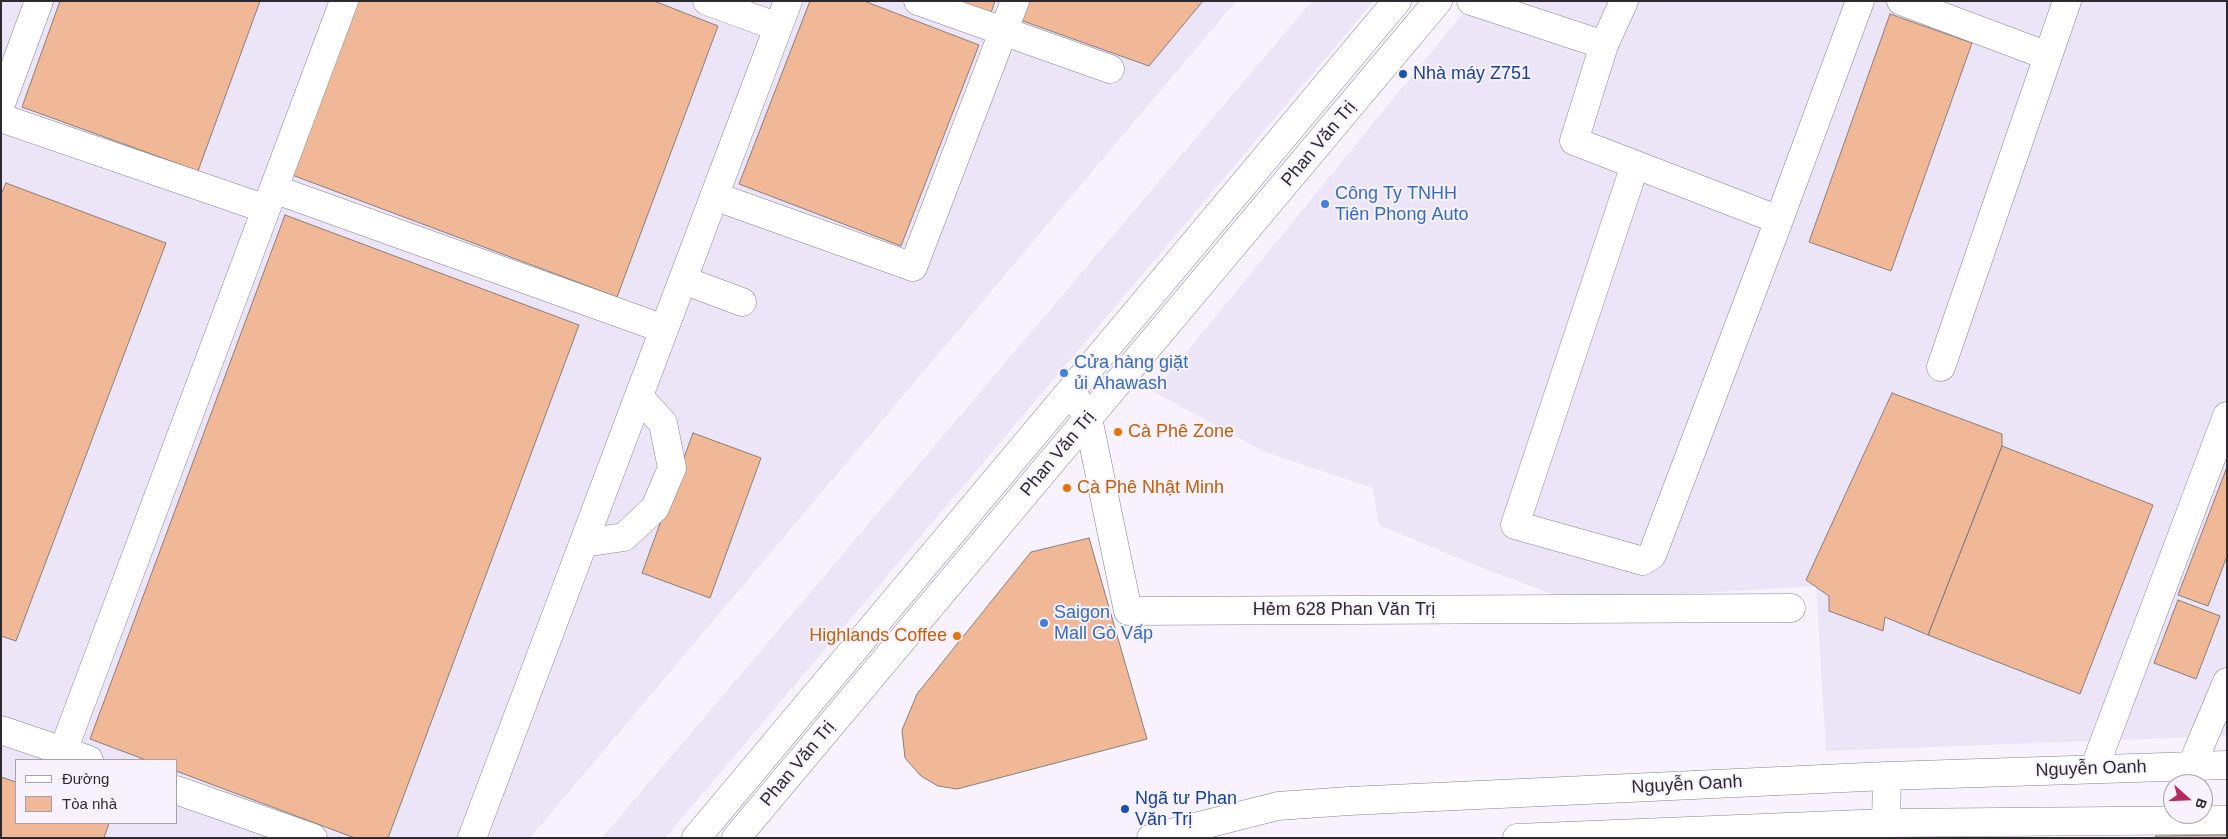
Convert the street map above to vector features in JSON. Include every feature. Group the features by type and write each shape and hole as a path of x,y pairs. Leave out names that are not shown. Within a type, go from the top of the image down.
{"main road":[{"path":"1,104 39,1"},
{"path":"63,751 344,1"},
{"path":"707,1 778,26"},
{"path":"472,838 788,1"},
{"path":"918,1 1110,69"},
{"path":"714,196 913,267 1015,1"},
{"name":"Phan Văn Trị","path":"696,838 1397,1"},
{"name":"Phan Văn Trị","path":"747,831 1088,418 1438,1"},
{"path":"1471,1 1604,45"},
{"path":"1635,165 1515,525 1643,561 1652,555 1860,1"},
{"path":"1901,1 2048,56"},
{"path":"1941,368 2067,1"},
{"path":"1620,2 1604,45 1574,141 1779,220"},
{"path":"1,118 270,199 664,329"},
{"path":"683,280 742,302"},
{"name":"Hẻm 628 Phan Văn Trị","path":"1071,391 1088,418 1128,611 1791,608"},
{"path":"584,543 624,537 655,508 672,468 664,423 639,397"},
{"path":"2094,769 2227,416"},
{"path":"2192,765 2227,682"},
{"path":"1,730 86,759"},
{"name":"Nguyễn Oanh","path":"1150,838 1286,805 1887,776 2227,765"},
{"path":"1886,830 1887,776"},
{"path":"178,791 313,838"},
{"path":"1517,838 2227,820"}],"shaded area":[{"path":"1,1 1236,1 530,838 104,838 109,824 178,824 178,759 15,759 15,782 1,777"},
{"path":"1312,1 1374,1 665,838 602,838"},
{"path":"1473,1 2227,1 2227,736 1826,751 1816,586 1570,601 1475,565 1379,525 1373,488 1265,452 1154,392"}],"building":[{"path":"60,1 260,1 198,171 22,107"},
{"path":"358,1 654,1 718,26 617,297 292,175"},
{"path":"810,1 864,1 979,45 901,246 739,184"},
{"path":"958,1 995,1 991,13"},
{"path":"1028,1 1203,1 1149,66 1020,20"},
{"path":"1890,14 1972,43 1891,271 1809,242"},
{"path":"6,183 166,243 16,641 1,636 1,194"},
{"path":"285,215 579,325 388,838 355,838 178,772 178,759 143,759 90,739"},
{"path":"1892,393 2002,434 2002,446 1928,635 1885,617 1883,631 1829,611 1829,596 1806,580"},
{"path":"693,433 761,458 710,598 642,573"},
{"path":"2002,446 2153,505 2080,694 1928,635"},
{"path":"2227,467 2227,556 2208,606 2178,595"},
{"name":"Saigon Mall Gò Vấp","path":"1089,538 1147,739 957,789 938,786 921,776 905,758 902,730 917,694 1031,552"},
{"path":"2178,600 2220,616 2196,679 2154,663"},
{"path":"1,777 15,782 15,824 109,824 104,838 1,838"},
{"path":"2227,835 2227,838 2159,838 2155,836"}],"place":[{"name":"Nhà máy Z751","path":"1403,74"},
{"name":"Công Ty TNHH Tiên Phong Auto","path":"1325,204"},
{"name":"Cửa hàng giặt ủi Ahawash","path":"1064,373"},
{"name":"Cà Phê Zone","path":"1118,432"},
{"name":"Cà Phê Nhật Minh","path":"1067,488"},
{"name":"Saigon Mall Gò Vấp","path":"1044,623"},
{"name":"Highlands Coffee","path":"957,636"},
{"name":"Ngã tư Phan Văn Trị","path":"1125,809"}]}
